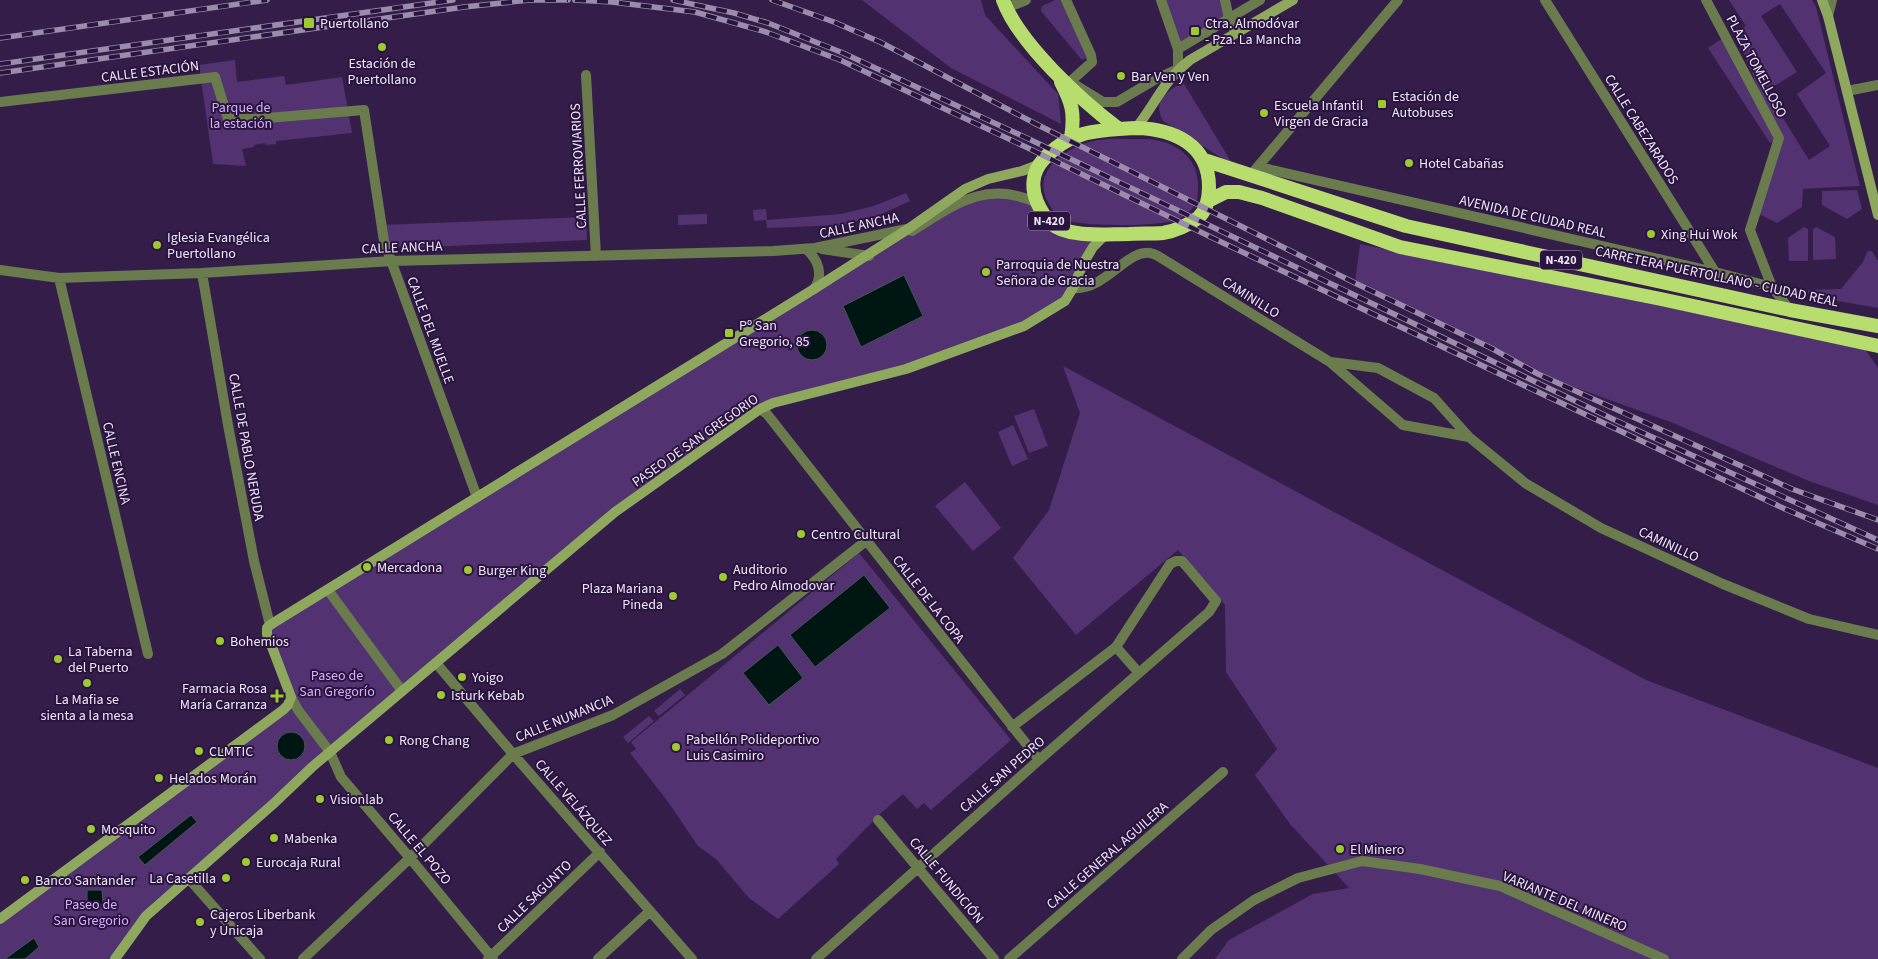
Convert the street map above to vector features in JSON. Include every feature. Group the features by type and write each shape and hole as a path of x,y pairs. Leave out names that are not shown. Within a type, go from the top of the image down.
{"highway":[{"path":"1004,4 1016,27 1057,74 1119,129"},
{"path":"1057,74 1073,107 1074,116 1071,138"},
{"name":"N-420","path":"1204,160 1185,140 1162,131 1136,128 1090,133 1071,138 1053,149 1038,165 1033,185 1037,203 1051,224 1060,229 1078,234 1163,233 1171,231 1181,228 1198,217 1208,202 1226,192 1239,192 1262,198 1400,247 1661,299 1878,346"},
{"path":"1204,160 1209,183 1208,202"},
{"name":"CARRETERA PUERTOLLANO - CIUDAD REAL","path":"1204,160 1253,171 1406,226 1790,310 1878,326"}],"main road":[{"path":"1136,128 1168,80 1178,69 1190,60 1293,0"},
{"path":"1822,0 1828,16 1878,214"},
{"path":"0,919 288,705 290,697 267,634 267,628 270,624 814,289 908,229 975,183 1038,165"},
{"name":"PASEO DE SAN GREGORIO","path":"115,959 146,916 189,879 328,750 436,663 615,512 760,409 773,403 906,369 1013,330 1058,306 1065,301 1073,288 1084,262 1093,248 1106,234"}],"street":[{"path":"1004,4 1026,0"},
{"path":"1066,0 1091,55 1092,62 1071,81"},
{"path":"1057,74 1103,102 1117,102 1156,79 1178,69 1178,49 1161,0"},
{"path":"1225,0 1229,19 1236,33"},
{"path":"1178,49 1260,0"},
{"path":"1253,171 1398,0"},
{"name":"CALLE CABEZARADOS","path":"1545,0 1715,272"},
{"name":"PLAZA TOMELLOSO","path":"1706,0 1779,138 1750,230 1772,287"},
{"path":"1828,16 1832,0"},
{"name":"CALLE FERROVIARIOS","path":"586,75 596,256"},
{"name":"CALLE ESTACIÓN","path":"0,102 215,77 228,119 255,119 364,110"},
{"path":"1847,91 1878,85"},
{"name":"CALLE DEL MUELLE","path":"364,110 381,225 392,261 477,497"},
{"name":"AVENIDA DE CIUDAD REAL","path":"1253,171 1715,272 1772,287"},
{"path":"866,256 874,255 966,199 977,196 1008,194 1022,196 1037,203"},
{"name":"CALLE ANCHA","path":"0,270 59,278 202,273 392,261 811,248 908,229"},
{"name":"CALLE ANCHA","path":"811,248 866,256"},
{"name":"CALLE ANCHA","path":"811,248 819,266 818,283 814,289"},
{"name":"CAMINILLO","path":"1073,288 1084,288 1100,281 1139,254 1149,252 1330,362 1403,425 1469,437"},
{"name":"CALLE DE PABLO NERUDA","path":"202,273 254,561 270,624"},
{"name":"CALLE ENCINA","path":"59,278 148,654"},
{"path":"1772,287 1790,310"},
{"name":"CAMINILLO","path":"1330,362 1378,368 1434,398 1469,437 1525,483 1601,528 1723,584 1809,619 1878,635"},
{"name":"CALLE DE LA COPA","path":"760,409 767,414 1039,760"},
{"name":"CALLE NUMANCIA","path":"303,959 410,858 513,754 613,715 722,654 866,541"},
{"name":"CALLE SAN PEDRO","path":"816,959 1039,760 1209,612 1216,601 1182,561 1176,561 1170,564 1116,647"},
{"path":"328,590 402,691"},
{"path":"1012,727 1116,647 1140,673"},
{"name":"CALLE VELÁZQUEZ","path":"436,663 692,959"},
{"path":"290,697 328,750"},
{"path":"283,710 293,708 298,710"},
{"name":"CALLE EL POZO","path":"328,750 341,777 410,858 490,958"},
{"name":"CALLE GENERAL AGUILERA","path":"1009,959 1224,772"},
{"name":"CALLE FUNDICIÓN","path":"878,820 994,959"},
{"name":"CALLE SAGUNTO","path":"490,958 600,852"},
{"name":"VARIANTE DEL MINERO","path":"1182,959 1211,930 1254,900 1298,878 1362,861 1420,869 1500,886 1664,959"},
{"path":"189,879 260,959"},
{"path":"598,959 650,911"}],"green space":[{"path":"862,0 981,0 985,15 1058,94 1061,124 951,68"},
{"path":"1055,0 1062,0 1088,57 1082,60 1041,11 1042,6"},
{"path":"1161,0 1225,0 1229,19 1178,49"},
{"path":"1729,0 1812,0 1816,7 1860,186 1803,189 1802,207 1777,223 1757,213 1779,138 1770,143 1708,48 1726,36 1777,133 1735,32 1746,26","holes":["1780,4 1826,73 1797,94 1830,146 1809,160 1766,91 1797,72 1761,16"]},
{"name":"Parque de la estación","path":"235,60 237,82 284,76 286,85 342,77 352,133 276,141 276,144 254,145 254,147 242,149 246,166 213,164 199,65"},
{"path":"1183,82 1233,165 1163,121 1160,114 1160,102 1167,93"},
{"path":"1109,139 1137,139 1168,143 1188,157 1196,170 1198,178 1197,199 1190,211 1179,219 1170,222 1141,225 1089,224 1063,219 1055,213 1048,202 1044,190 1044,179 1056,160 1088,142"},
{"path":"1857,190 1862,209 1847,219 1822,205 1822,191"},
{"path":"906,193 910,201 877,216 842,225 767,228 766,220 754,221 753,210 766,209 767,220 841,214 874,206"},
{"path":"1022,196 1051,223 1106,234 1058,307 929,361 773,403 626,504 325,752 146,916 115,959 0,959 0,918 282,711 293,708 267,628 965,199"},
{"path":"707,214 707,224 678,225 678,215"},
{"path":"586,217 587,240 404,248 384,241 381,225"},
{"path":"1804,227 1808,229 1808,261 1789,261 1788,238"},
{"path":"1816,227 1835,237 1836,259 1813,260 1813,229"},
{"path":"1360,244 1861,343 1878,368 1878,505 1809,481 1673,423 1538,374 1491,348 1355,283"},
{"path":"1869,251 1872,251 1878,261 1878,308 1809,296 1808,290 1841,289 1863,262"},
{"path":"1063,366 1646,680 1878,768 1878,959 1215,959 1229,940 1313,894 1349,888 1290,824 1255,775 1277,749 1226,672 1225,605 1178,550 1076,635 1013,558 1049,510 1080,413"},
{"path":"1034,409 1048,446 1029,453 1014,416"},
{"path":"1013,425 1028,459 1012,466 998,432"},
{"path":"965,482 1001,528 973,551 935,506"},
{"path":"859,553 1011,740 931,810 924,803 917,809 903,794 882,812 836,859 839,864 778,919 749,898 716,859 698,846 666,799 630,753 636,749 631,742"},
{"path":"680,689 685,695 659,716 654,711"},
{"path":"649,716 654,721 628,743 623,737"}],"shaded area":[{"path":"904,275 923,316 861,347 843,306"},
{"path":"812,330 822,335 827,345 822,355 812,360 802,355 797,345 802,335"},
{"path":"864,575 890,608 815,667 790,635"},
{"path":"778,645 803,678 769,705 743,673"},
{"path":"291,732 301,736 305,746 301,756 291,760 281,756 277,746 281,736"},
{"path":"191,815 197,822 145,865 138,857"},
{"path":"87,890 102,890 103,904 87,905"},
{"path":"34,938 39,947 25,959 5,959"}],"railway":[{"path":"0,38 267,0"},
{"path":"0,64 453,0"},
{"path":"0,73 464,7 530,0 568,0"},
{"path":"575,0 612,2 695,12 766,32 840,60 1785,509 1878,549"},
{"path":"673,0 734,13 768,23 843,53 1031,140 1617,421 1878,540"},
{"path":"772,0 834,22 880,42 1036,124 1355,283 1491,348 1538,374 1792,489 1878,520"}],"place":[{"name":"Puertollano","path":"309,23"},
{"name":"Ctra. Almodóvar - Pza. La Mancha","path":"1195,31"},
{"name":"Estación de Puertollano","path":"382,47"},
{"name":"Bar Ven y Ven","path":"1121,76"},
{"name":"Estación de Autobuses","path":"1382,104"},
{"name":"Escuela Infantil Virgen de Gracia","path":"1264,113"},
{"name":"Hotel Cabañas","path":"1409,163"},
{"name":"Xing Hui Wok","path":"1651,234"},
{"name":"Iglesia Evangélica Puertollano","path":"157,245"},
{"name":"Parroquia de Nuestra Señora de Gracia","path":"986,272"},
{"name":"Pº San Gregorio, 85","path":"729,333"},
{"name":"Centro Cultural","path":"801,534"},
{"name":"Mercadona","path":"367,567"},
{"name":"Burger King","path":"468,570"},
{"name":"Auditorio Pedro Almodovar","path":"723,577"},
{"name":"Plaza Mariana Pineda","path":"673,596"},
{"name":"Bohemios","path":"220,641"},
{"name":"La Taberna del Puerto","path":"58,659"},
{"name":"Yoigo","path":"462,677"},
{"name":"La Mafia se sienta a la mesa","path":"87,683"},
{"name":"Isturk Kebab","path":"441,695"},
{"name":"Farmacia Rosa María Carranza","path":"277,696"},
{"name":"Rong Chang","path":"389,740"},
{"name":"Pabellón Polideportivo Luis Casimiro","path":"676,747"},
{"name":"CLMTIC","path":"199,751"},
{"name":"Helados Morán","path":"159,778"},
{"name":"Visionlab","path":"320,799"},
{"name":"Mosquito","path":"91,829"},
{"name":"Mabenka","path":"274,838"},
{"name":"El Minero","path":"1340,849"},
{"name":"Eurocaja Rural","path":"246,862"},
{"name":"La Casetilla","path":"226,878"},
{"name":"Banco Santander","path":"25,880"},
{"name":"Cajeros Liberbank y Unicaja","path":"200,922"}],"park label":[{"name":"Paseo de San Gregorío","path":"337,684"},
{"name":"Paseo de San Gregorio","path":"91,912"}]}
